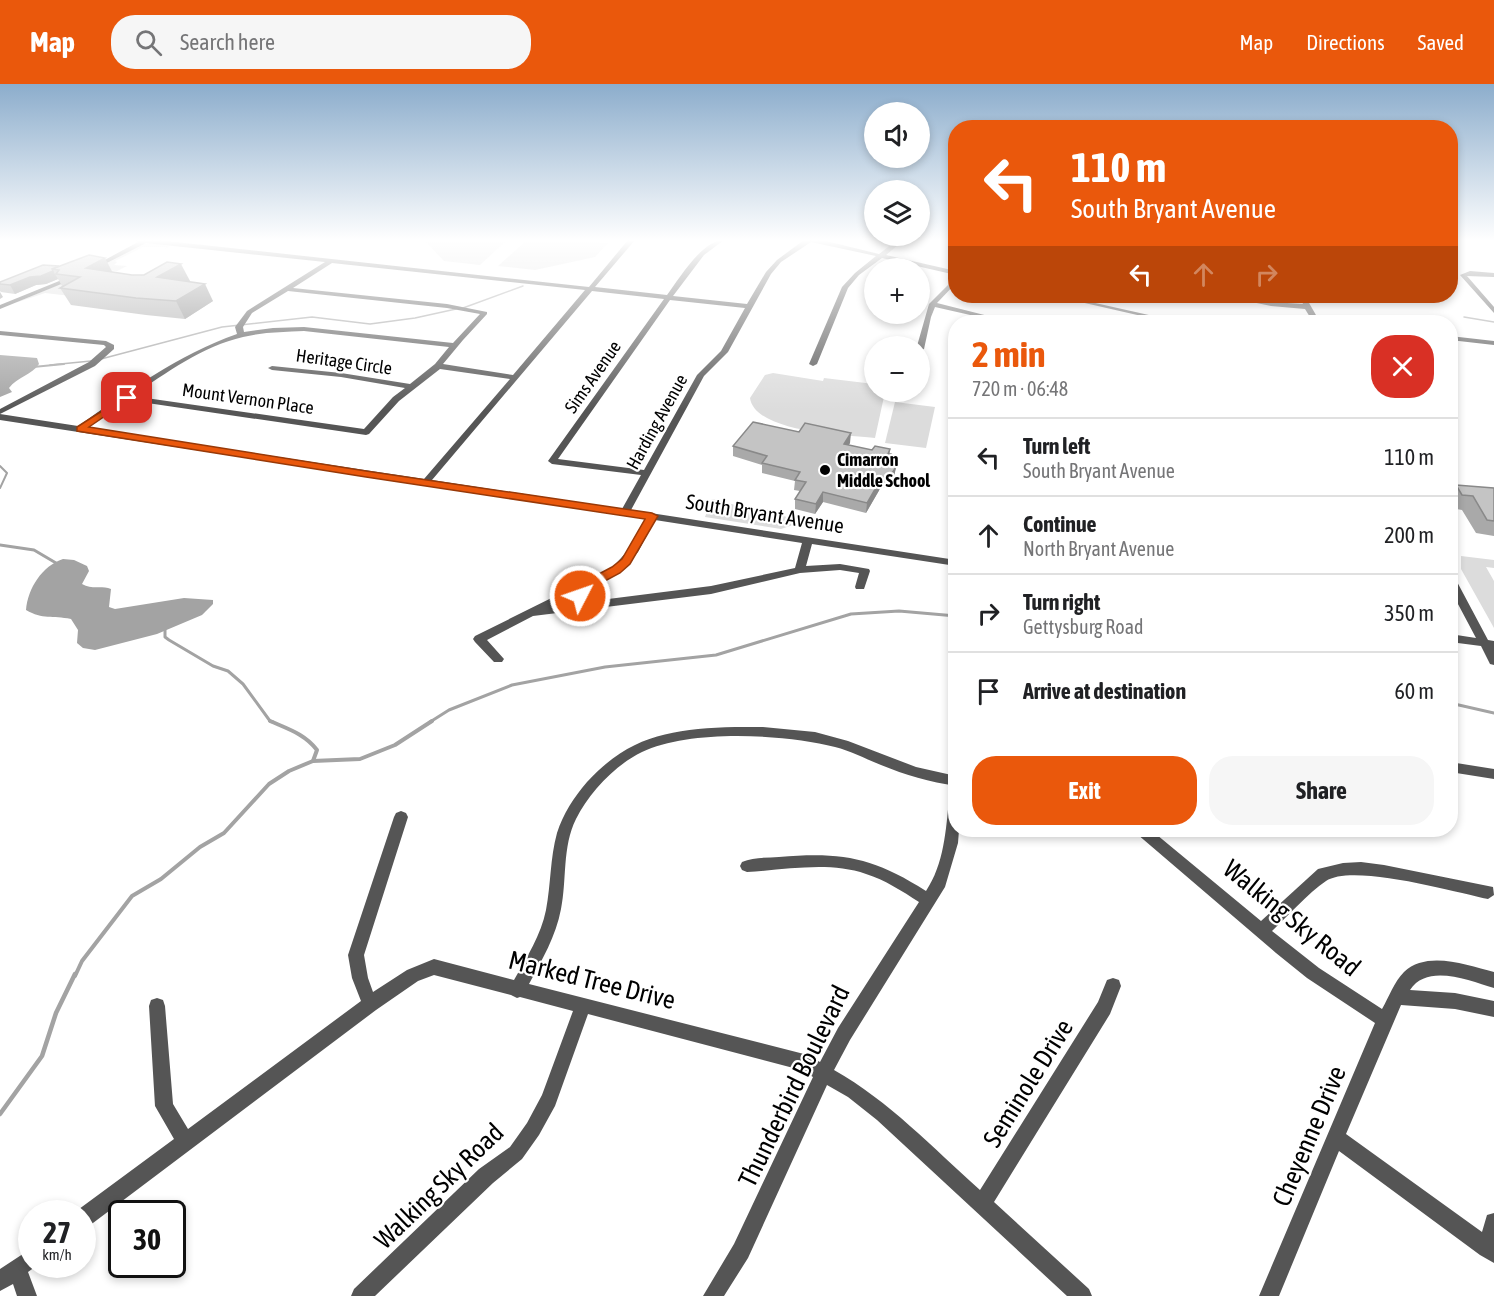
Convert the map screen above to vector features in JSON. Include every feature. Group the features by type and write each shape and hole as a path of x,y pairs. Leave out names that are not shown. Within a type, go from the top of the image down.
{"street":[{"path":"0,307 25,297"},
{"path":"241,335 239,327 249,312 275,297"},
{"path":"359,297 447,306 485,313 438,366 412,387"},
{"path":"425,483 583,297"},
{"path":"656,297 749,306"},
{"name":"Harding Avenue","path":"625,512 701,375 724,352 755,297"},
{"path":"813,364 840,297"},
{"path":"923,336 932,304 939,297"},
{"path":"1481,297 1494,311"},
{"name":"Sims Avenue","path":"645,473 552,461 668,298"},
{"path":"1089,303 1144,315"},
{"path":"1282,303 1309,307"},
{"path":"1306,303 1313,315"},
{"path":"932,304 978,315"},
{"path":"80,429 193,354 241,335 273,330 304,329 455,345"},
{"path":"0,333 76,339 111,345 94,362 2,412"},
{"path":"1458,339 1494,343"},
{"path":"438,366 514,377"},
{"name":"Heritage Circle","path":"272,368 341,375 412,387"},
{"name":"Mount Vernon Place","path":"127,398 366,432 383,412 412,387"},
{"name":"South Bryant Avenue","path":"2,412 80,429 948,561"},
{"path":"498,660 479,639 616,570 626,561 652,516"},
{"path":"800,570 808,540"},
{"path":"530,613 711,590 800,570 828,567 865,571 860,587"},
{"path":"583,587 580,593 581,599 585,602 600,604"},
{"path":"1458,591 1490,644 1494,661"},
{"path":"1458,639 1490,644"},
{"path":"517,990 551,921 558,856 568,821 597,780 638,748 700,733 724,731 811,736 856,749 903,768 948,779"},
{"path":"1458,768 1494,774"},
{"path":"370,1004 360,978 356,955 401,817"},
{"name":"Thunderbird Boulevard","path":"713,1296 741,1251 760,1213 823,1074 881,972 940,882 952,837"},
{"name":"Walking Sky Road","path":"1150,837 1313,973 1385,1020"},
{"path":"747,866 852,863 883,874 929,900"},
{"path":"1262,930 1323,874 1343,869 1373,870 1488,892"},
{"name":"Marked Tree Drive","path":"96,1208 370,1004 413,975 434,967 804,1062 854,1091 884,1114 1082,1296"},
{"name":"Cheyenne Drive","path":"1269,1296 1385,1020 1406,982 1420,970 1448,970 1494,980"},
{"name":"Seminole Drive","path":"982,1204 1104,1008 1113,986"},
{"path":"1398,997 1455,1001 1494,1010"},
{"path":"157,1006 164,1106 185,1141"},
{"name":"Walking Sky Road","path":"361,1296 486,1176 516,1153 533,1130 549,1100 583,1006"},
{"path":"1337,1138 1491,1251"},
{"path":"1491,1251 1494,1222"},
{"path":"0,1281 18,1268"},
{"path":"25,1278 27,1296"}],"shaded area":[{"path":"0,355 37,358 39,364 12,384 9,388 12,392 0,397"},
{"path":"773,373 823,381 824,378 864,383 864,402 883,402 875,438 804,430 768,419 756,410 750,398 765,375"},
{"path":"895,402 935,407 926,448 885,443"},
{"path":"712,499 763,512 766,509 789,518 793,525 781,529 705,517"},
{"path":"1461,556 1494,560 1494,568 1486,567 1494,581 1494,628 1461,569"},
{"path":"63,559 74,560 87,566 89,571 82,584 111,589 109,607 115,609 184,598 213,600 213,604 202,615 157,634 95,650 83,648 77,643 78,630 71,619 43,616 26,610 37,579 55,562"}],"building":[{"path":"125,297 184,297 176,301"},
{"name":"Cimarron Middle School","path":"753,422 799,432 805,423 851,433 844,444 872,450 875,446 890,449 888,454 891,454 885,465 896,467 889,478 882,477 867,503 823,492 816,504 795,499 806,482 795,480 800,472 762,463 767,456 733,446"},
{"path":"1458,485 1494,488 1494,521 1487,520 1473,496 1462,495"}],"waterway":[{"path":"463,308 494,297"},
{"path":"101,359 222,327 312,317 370,324 415,318 456,309"},
{"path":"1464,317 1494,322"},
{"path":"50,365 91,361"},
{"path":"33,367 64,364"},
{"path":"0,466 7,473 0,488"},
{"path":"0,545 34,550 56,563"},
{"path":"430,722 449,710 512,685 605,667 716,655 851,614 899,611 948,615"},
{"path":"165,629 165,637 169,640 213,666 228,671 243,684 270,721"},
{"path":"1458,705 1494,713"},
{"path":"270,721 296,732 312,744 317,750 313,761"},
{"path":"313,761 360,759 395,745 432,721"},
{"path":"75,976 82,961 132,896 161,879 200,847 224,833 269,784 289,771 313,761"},
{"path":"0,1114 42,1056 56,1013 75,974"}],"place":[{"name":"Cimarron Middle School","path":"825,470"}],"route":[{"path":"127,398 80,429 652,516 626,561 616,570 583,587 580,596"}]}
